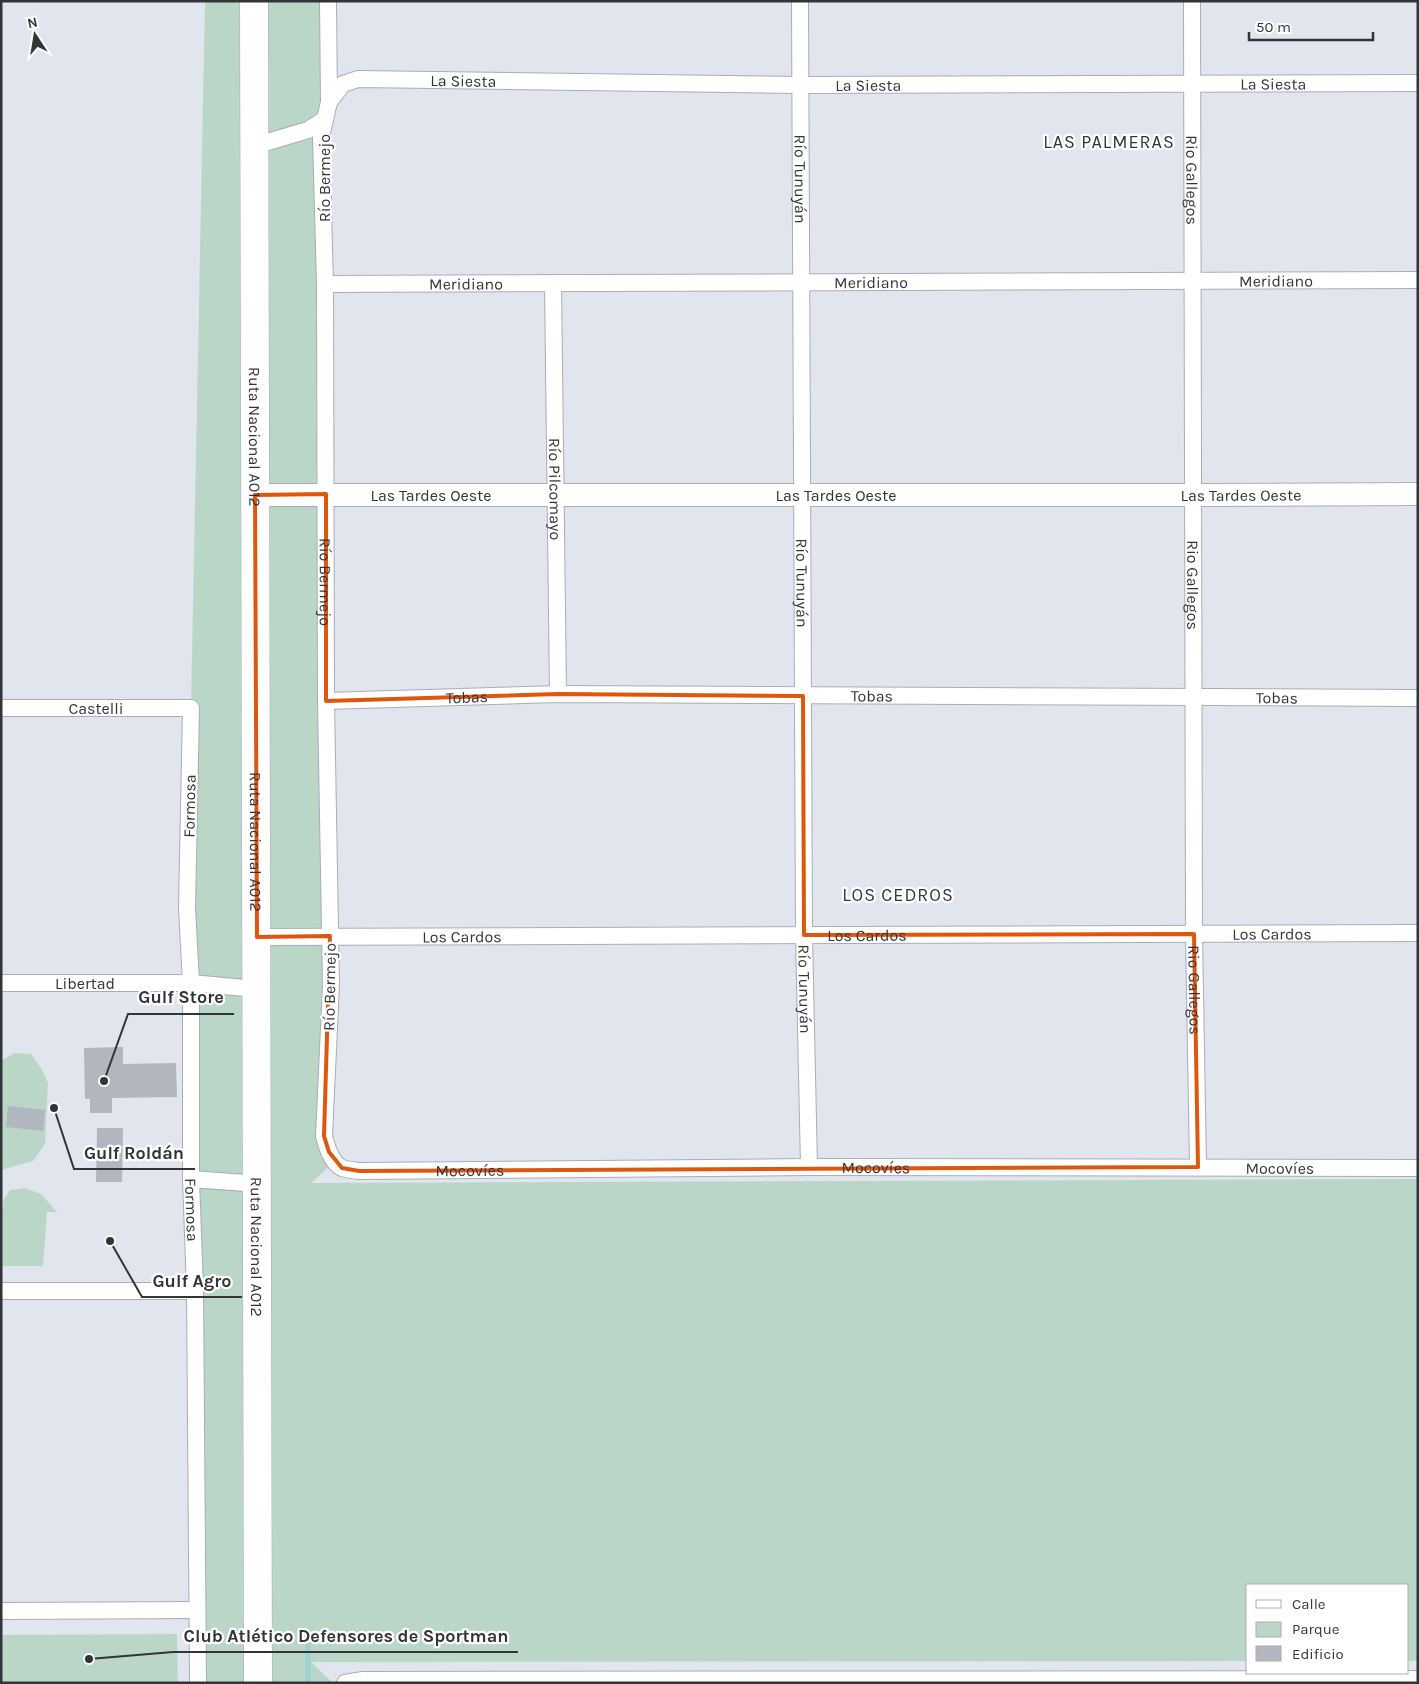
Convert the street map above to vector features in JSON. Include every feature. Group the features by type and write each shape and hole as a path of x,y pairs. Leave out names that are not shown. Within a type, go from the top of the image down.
{"highway":[{"name":"Ruta Nacional A012","path":"254,1 258,1683"}],"street":[{"name":"Río Bermejo","path":"328,1 329,102 320,138 326,284 326,701 331,985 324,1136 329,1152 335,1162"},
{"name":"Río Tunuyán","path":"800,1 804,935 809,1167"},
{"name":"Rio Gallegos","path":"1192,1 1194,934 1198,1167"},
{"name":"La Siesta","path":"329,102 343,84 358,79 800,85 1418,83"},
{"path":"254,146 308,130 325,119"},
{"name":"Meridiano","path":"326,284 1418,280"},
{"name":"Río Pilcomayo","path":"553,283 558,694"},
{"name":"Las Tardes Oeste","path":"255,494 1418,494"},
{"name":"Tobas","path":"326,701 558,694 1418,698"},
{"name":"Castelli","path":"1,708 191,708"},
{"name":"Formosa","path":"191,708 187,908 191,983 198,1683"},
{"name":"Los Cardos","path":"257,936 1418,933"},
{"name":"Libertad","path":"1,983 191,983 257,989"},
{"name":"Mocovíes","path":"335,1162 342,1168 359,1171 809,1167 1418,1168"},
{"path":"192,1179 258,1184"},
{"path":"1,1291 195,1291"},
{"path":"1,1611 197,1610"},
{"path":"345,1683 363,1680 1202,1681 1418,1679"}],"highlighted area":[{"path":"326,494 326,701 558,694 803,696 804,935 1194,934 1198,1167 359,1171 342,1168 329,1152 324,1136 330,936 257,937 255,495"}],"green space":[{"path":"205,1 328,1 324,1136 335,1161 311,1183 1418,1179 1418,1661 1409,1661 1409,1584 1246,1584 1246,1661 311,1662 333,1683 198,1683 191,708"},
{"path":"14,1053 31,1054 41,1068 48,1083 45,1144 33,1161 1,1170 1,1061"},
{"path":"25,1188 41,1194 57,1212 47,1212 43,1266 1,1266 1,1209 3,1209 4,1199 10,1190"},
{"path":"177,1634 178,1683 1,1683 1,1635"}],"building":[{"path":"123,1047 123,1064 176,1063 177,1097 112,1098 112,1113 90,1113 90,1099 85,1099 84,1048"},
{"path":"8,1106 45,1110 43,1131 6,1127"},
{"path":"97,1128 123,1128 122,1182 96,1182"}],"waterway":[{"path":"308,1630 308,1683"}],"place":[{"name":"Gulf Store","path":"104,1081"},
{"name":"Gulf Roldán","path":"54,1108"},
{"name":"Gulf Agro","path":"110,1241"},
{"name":"Club Atlético Defensores de Sportman","path":"89,1659"}],"district":[{"name":"LAS PALMERAS","path":"1109,142"},
{"name":"LOS CEDROS","path":"898,895"}]}
